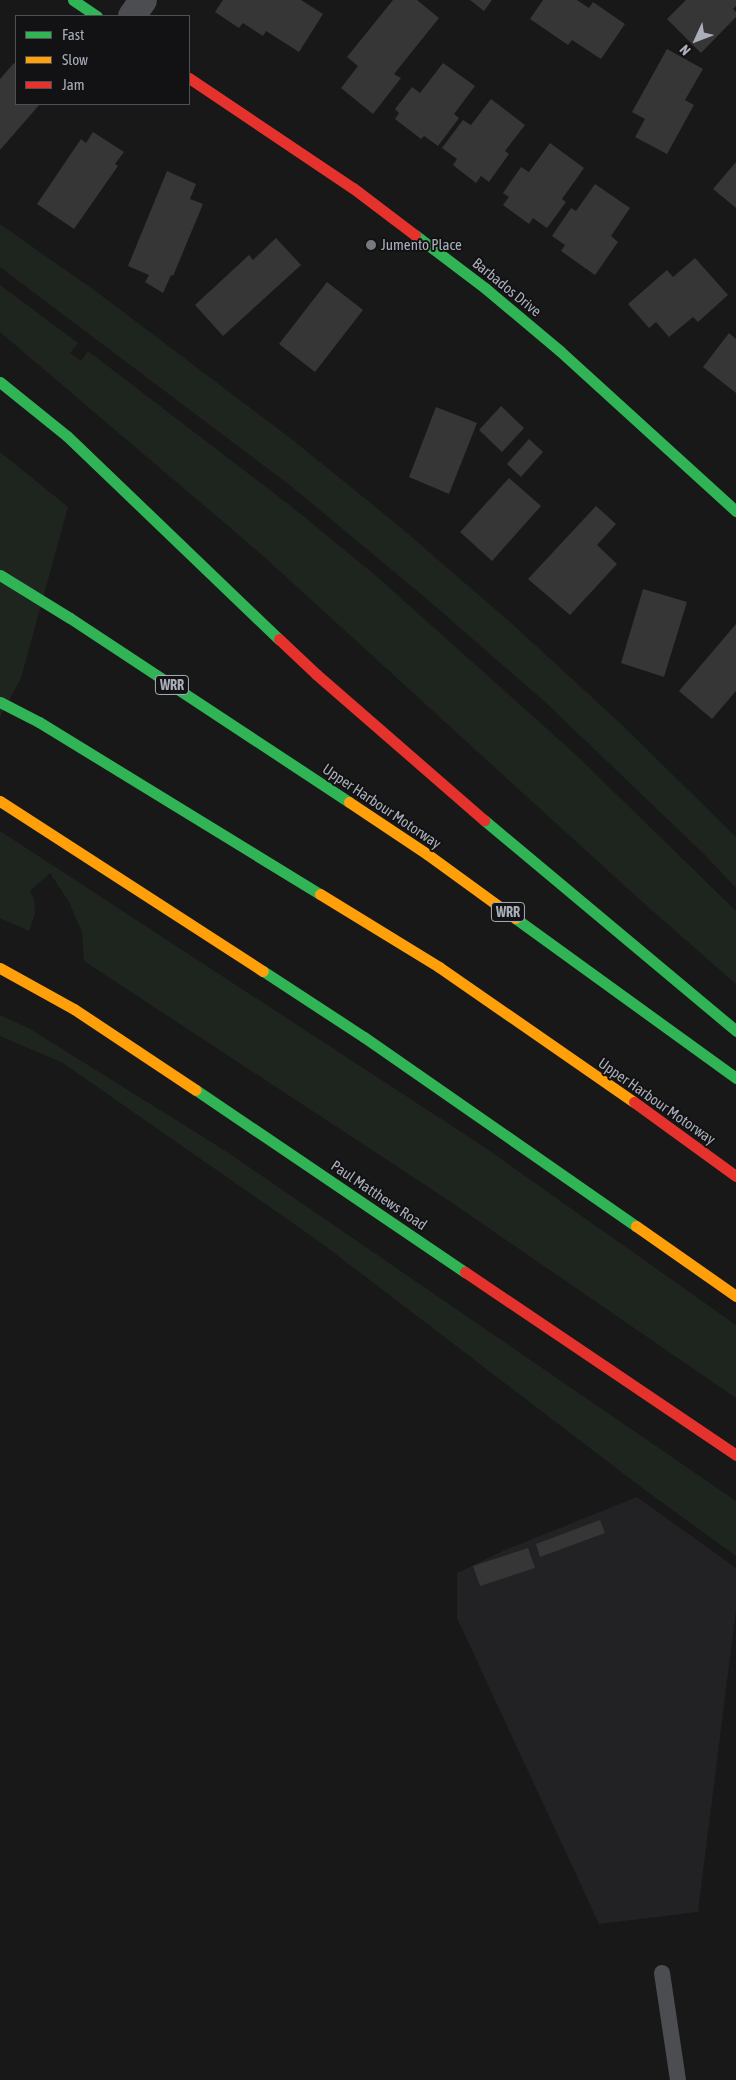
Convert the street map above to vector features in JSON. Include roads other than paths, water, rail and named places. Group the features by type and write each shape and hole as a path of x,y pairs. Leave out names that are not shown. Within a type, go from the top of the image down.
{"main road":[{"path":"73,0 96,15"},
{"name":"Barbados Drive","path":"190,79 353,188 485,288 560,351 736,511"},
{"path":"0,382 67,436 316,674 536,865 736,1031"},
{"name":"Upper Harbour Motorway","path":"0,575 70,618 427,854 736,1078"},
{"name":"Upper Harbour Motorway","path":"0,702 39,722 438,967 640,1106 736,1176"},
{"path":"0,801 168,908 364,1038 736,1296"},
{"name":"Paul Matthews Road","path":"0,968 74,1009 119,1038 736,1456"}],"street":[{"path":"133,15 142,0"}],"lane":[{"path":"662,1973 678,2080"}],"place":[{"name":"Jumento Place","path":"371,245"}]}
